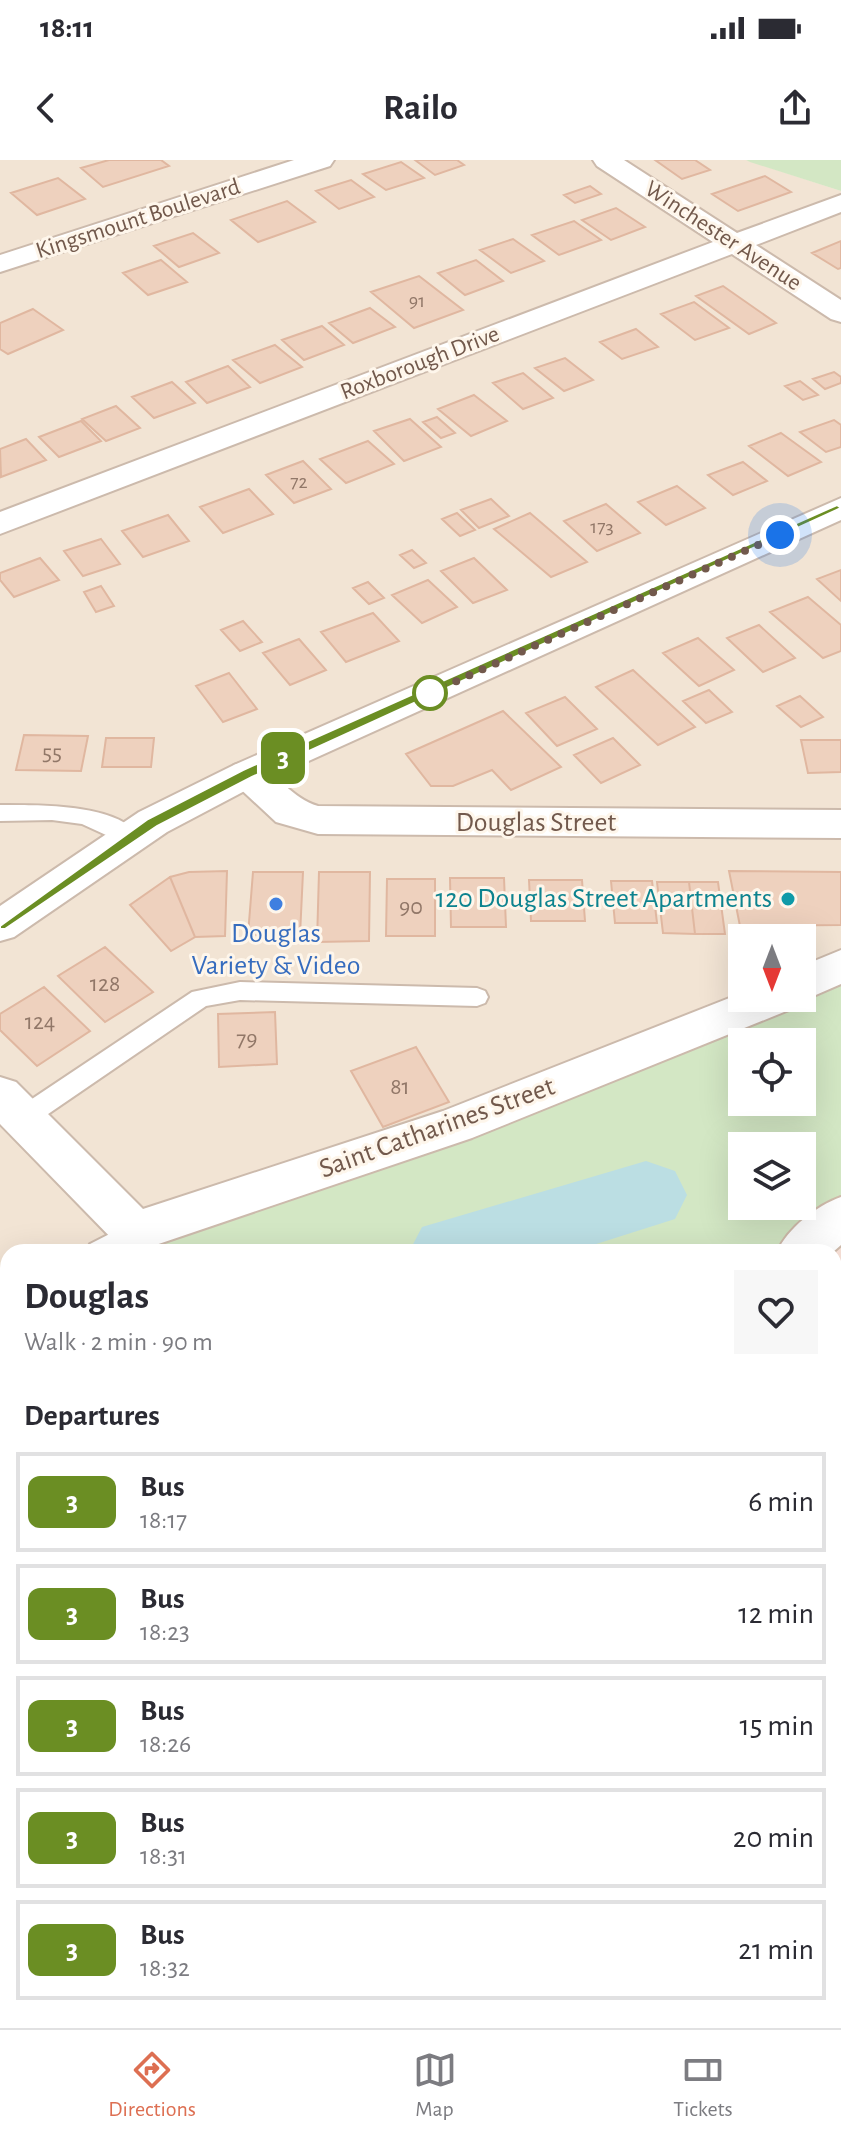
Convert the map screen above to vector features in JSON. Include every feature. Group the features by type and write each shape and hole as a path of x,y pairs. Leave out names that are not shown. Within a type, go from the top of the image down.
{"street":[{"name":"Kingsmount Boulevard","path":"0,264 321,160"},
{"name":"Winchester Avenue","path":"606,160 841,313"},
{"name":"Roxborough Drive","path":"0,524 841,203"},
{"path":"0,926 153,822 247,774 841,508"},
{"name":"Douglas Street","path":"247,774 290,812 318,820 841,824"},
{"path":"816,978 841,966"},
{"name":"Saint Catharines Street","path":"117,1242 456,1125 739,1012"},
{"path":"11,1106 117,1242"},
{"path":"809,1244 841,1217"}],"lane":[{"path":"0,813 83,814 112,826 130,838"},
{"path":"11,1106 200,998 240,991 477,997"}],"shaded area":[{"path":"0,160 746,160 841,191 841,963 816,975 816,924 728,924 728,1003 112,1244 0,1244"},
{"path":"841,1223 841,1244 816,1244"}],"green space":[{"path":"746,160 841,160 841,191 750,162"},
{"path":"841,963 841,1223 816,1244 113,1244 732,1012 816,1012 816,985"}],"building":[{"path":"109,160 161,160 169,166 103,187 81,168"},
{"path":"415,160 457,160 464,165 435,175"},
{"path":"655,160 695,160 710,170 682,179"},
{"path":"401,162 424,178 386,190 363,174"},
{"path":"765,176 791,192 738,211 712,194"},
{"path":"58,178 85,199 37,215 11,193"},
{"path":"351,180 374,197 339,209 316,191"},
{"path":"590,186 601,194 575,203 564,195"},
{"path":"287,201 315,222 258,242 231,220"},
{"path":"616,208 645,227 611,240 582,220"},
{"path":"574,221 601,240 559,255 532,235"},
{"path":"193,233 219,253 179,267 154,246"},
{"path":"513,239 544,261 511,273 480,250"},
{"path":"841,241 841,268 812,253"},
{"path":"161,260 187,282 148,295 123,273"},
{"path":"476,260 503,281 465,295 438,273"},
{"path":"419,276 463,310 414,328 371,292"},
{"path":"723,286 776,323 749,334 696,296"},
{"path":"694,302 729,328 695,340 661,314"},
{"path":"370,308 395,327 353,343 329,323"},
{"path":"33,309 63,330 8,354 0,349 0,323"},
{"path":"322,326 344,345 304,360 282,340"},
{"path":"636,329 658,347 622,359 600,342"},
{"path":"275,345 302,367 260,383 233,360"},
{"path":"565,358 593,380 564,391 535,368"},
{"path":"228,366 250,387 207,403 186,382"},
{"path":"834,372 841,377 841,383 825,389 813,379"},
{"path":"523,373 553,398 523,409 493,383"},
{"path":"800,381 818,395 803,400 785,386"},
{"path":"172,382 195,403 154,418 132,397"},
{"path":"474,395 507,421 471,436 438,409"},
{"path":"116,406 140,428 106,441 82,419"},
{"path":"437,417 455,433 441,438 423,422"},
{"path":"410,419 441,447 404,461 374,431"},
{"path":"834,420 841,425 841,447 826,452 800,432"},
{"path":"81,421 101,441 59,457 39,437"},
{"path":"781,433 821,462 788,476 749,446"},
{"path":"26,439 46,460 1,477 0,449"},
{"path":"368,441 394,464 346,483 320,459"},
{"path":"303,461 331,489 294,503 266,475"},
{"path":"743,462 767,481 733,495 708,475"},
{"path":"677,486 705,508 666,525 638,502"},
{"path":"249,489 273,514 223,533 200,507"},
{"path":"491,499 509,516 479,528 461,510"},
{"path":"606,504 640,533 597,551 564,521"},
{"path":"457,513 475,530 460,536 442,519"},
{"path":"530,513 587,562 551,577 494,529"},
{"path":"168,515 189,541 143,557 122,531"},
{"path":"101,539 120,564 83,576 64,551"},
{"path":"412,550 426,563 414,568 400,555"},
{"path":"40,558 59,580 14,597 0,580 0,573"},
{"path":"474,558 507,590 473,603 441,571"},
{"path":"841,570 841,601 817,579"},
{"path":"428,580 457,607 422,623 392,595"},
{"path":"368,582 384,598 369,604 353,588"},
{"path":"101,586 114,606 96,612 84,592"},
{"path":"808,597 841,625 841,651 823,658 770,612"},
{"path":"373,613 399,641 346,662 321,632"},
{"path":"243,621 262,642 240,651 221,630"},
{"path":"759,625 795,658 763,672 727,638"},
{"path":"698,638 734,670 699,686 663,653"},
{"path":"299,639 326,670 290,685 263,653"},
{"path":"633,670 695,727 658,745 596,687"},
{"path":"229,673 257,709 223,722 196,686"},
{"path":"709,690 732,712 706,723 683,701"},
{"path":"800,696 823,717 801,727 777,706"},
{"path":"565,697 597,729 557,746 526,713"},
{"path":"503,711 561,767 511,790 492,770 453,786 431,786 406,754"},
{"path":"24,735 88,736 81,771 16,770"},
{"path":"106,738 154,738 151,767 102,767"},
{"path":"613,738 640,765 601,783 574,755"},
{"path":"801,740 841,740 841,772 808,773"},
{"path":"227,871 225,936 195,937 170,877 189,872"},
{"name":"120 Douglas Street Apartments","path":"729,871 841,872 841,925 740,924"},
{"name":"Douglas Variety & Video","path":"253,872 303,872 300,935 248,935"},
{"path":"319,872 370,872 369,941 317,942"},
{"path":"170,877 195,937 171,951 130,905"},
{"path":"450,878 504,878 506,927 451,927"},
{"path":"387,879 435,879 435,936 386,936"},
{"path":"529,880 582,880 585,921 531,921"},
{"path":"611,881 652,881 657,923 615,923"},
{"path":"657,882 689,882 695,934 663,933"},
{"path":"689,882 718,882 725,934 695,934"},
{"path":"105,947 153,992 105,1022 58,976"},
{"path":"44,987 90,1031 37,1066 0,1030 0,1014"},
{"path":"275,1012 277,1064 219,1067 218,1014"},
{"path":"416,1047 449,1102 383,1127 351,1071"}],"waterway":[{"path":"478,1244 646,1195"}],"bus line":[{"name":"3","path":"0,926 153,822 247,774 841,508"}],"place":[{"name":"120 Douglas Street Apartments","path":"788,899"},
{"name":"Douglas Variety & Video","path":"276,904"}],"route":[{"path":"430,693 780,535"}]}
